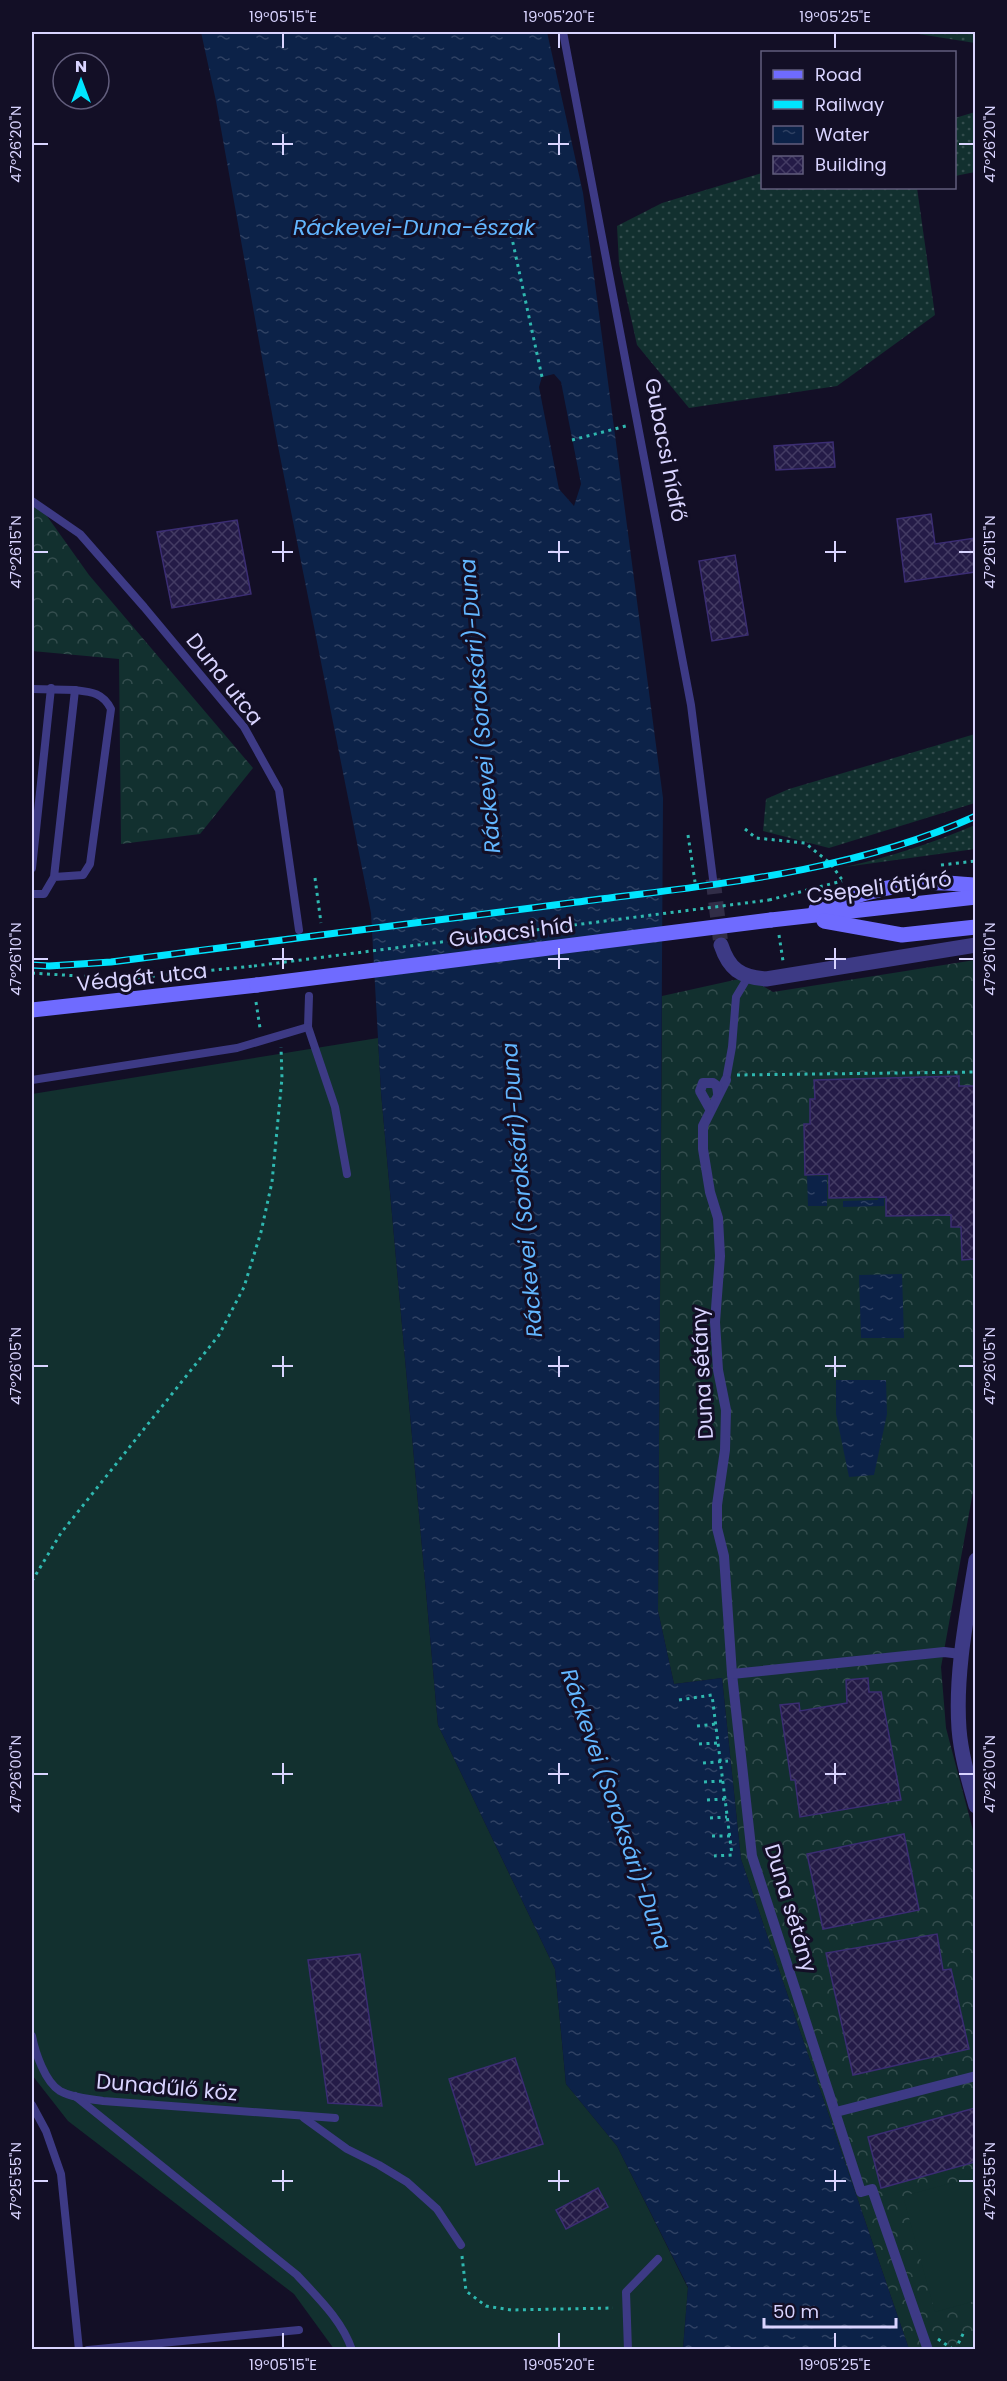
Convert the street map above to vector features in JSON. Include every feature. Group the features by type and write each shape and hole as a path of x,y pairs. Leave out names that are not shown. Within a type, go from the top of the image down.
{"main road":[{"path":"925,883 975,876"},
{"name":"Csepeli átjáró","path":"788,919 865,892 925,883 975,885"},
{"name":"Csepeli átjáró","path":"771,920 975,897"},
{"path":"788,919 836,922 902,935 975,927"},
{"name":"Gubacsi híd","path":"257,985 771,920"},
{"name":"Védgát utca","path":"32,1010 257,985"}],"street":[{"path":"721,945 725,959 733,968 748,977 766,979 975,945"},
{"path":"710,1108 726,1078"},
{"path":"710,1108 700,1091 703,1083 713,1083 717,1086 718,1093"},
{"name":"Duna sétány","path":"710,1108 703,1126 703,1149 710,1192 718,1218 720,1256 715,1322 718,1370 726,1410 725,1450 717,1505 717,1528 724,1556 732,1674 752,1856 861,2192 872,2189 928,2349"},
{"path":"975,1560 961,1654 959,1729 963,1759 975,1806"},
{"path":"732,1674 944,1652 961,1654"},
{"path":"836,2112 975,2076"}],"lane":[{"name":"Gubacsi hídfő","path":"563,32 691,705 713,879"},
{"name":"Duna utca","path":"32,501 80,534 244,727 279,790 299,930"},
{"path":"32,689 51,688 95,692 106,699 111,709 90,864 83,875 54,877"},
{"path":"32,868 51,688"},
{"path":"32,894 44,894 54,877 75,690"},
{"path":"726,1078 732,1047 736,996 748,977"},
{"path":"309,996 308,1027 335,1107 347,1174"},
{"path":"32,1080 237,1048 308,1027"},
{"name":"Dunadűlő köz","path":"32,2036 38,2059 49,2079 58,2090 75,2096 103,2101 335,2118"},
{"path":"75,2096 297,2275 328,2309 349,2339 352,2349"},
{"path":"32,2105 46,2131 61,2174 79,2349"},
{"path":"303,2117 347,2149 407,2182 437,2209 461,2245"},
{"path":"628,2349 626,2292 658,2259"},
{"path":"88,2349 298,2330"}],"path":[{"path":"508,220 542,376"},
{"path":"572,440 639,423"},
{"path":"745,829 756,838 805,843 830,863 843,881"},
{"path":"688,835 695,882"},
{"path":"315,878 321,923"},
{"path":"32,973 126,979 254,966 769,900"},
{"path":"780,938 783,962"},
{"path":"256,1003 261,1035"},
{"path":"32,1581 67,1524 219,1335 244,1287 261,1232 272,1182 282,1078 279,1037"},
{"path":"726,1078 975,1072"},
{"path":"679,1700 712,1695 732,1855 714,1856"},
{"path":"697,1726 716,1724"},
{"path":"699,1744 718,1743"},
{"path":"703,1763 741,1760"},
{"path":"704,1782 723,1781"},
{"path":"707,1800 725,1799"},
{"path":"710,1818 727,1817"},
{"path":"712,1836 730,1836"},
{"path":"461,2245 466,2291 486,2306 511,2310 626,2307"},
{"path":"955,2349 965,2330"}],"green space":[{"path":"906,32 975,32 975,43"},
{"path":"975,112 975,172 956,176 956,118"},
{"path":"761,173 761,189 917,189 935,315 837,386 689,408 637,345 619,264 617,226 662,203"},
{"path":"32,495 89,575 253,768 200,834 121,844 119,659 32,651"},
{"path":"975,734 975,803 829,848 763,831 766,799 789,789"},
{"path":"975,825 975,849 845,867 911,849"},
{"path":"975,960 975,1481 941,1667 946,1728 975,1838 975,2349 909,2349 741,1859 722,1678 674,1684 658,1611 662,996 748,977 773,992"},
{"path":"378,1038 438,1725 555,1969 566,2084 617,2146 688,2288 683,2349 334,2349 294,2294 68,2121 32,2075 32,1094"},
{"path":"975,2177 975,2301 935,2312 903,2196"}],"water":[{"name":"Ráckevei-Duna-észak","path":"201,32 547,32 583,193 663,798 658,1611 674,1684 722,1678 741,1859 909,2349 683,2349 688,2287 617,2146 566,2084 555,1969 438,1725 381,1092 371,913 276,436 216,101"},
{"path":"807,1176 827,1176 827,1206 808,1206"},
{"path":"879,1192 884,1192 884,1206 843,1207 843,1201 878,1200"},
{"path":"902,1274 904,1338 861,1338 859,1275"},
{"path":"836,1380 886,1380 887,1414 874,1475 849,1477 836,1414"}],"pier":[{"path":"554,374 561,382 581,484 574,506 559,489 539,387 542,377"}],"building":[{"path":"833,442 835,467 776,470 774,446"},
{"path":"931,514 935,544 975,538 975,572 905,582 897,519"},
{"path":"237,520 251,594 172,608 157,532"},
{"path":"735,555 748,635 712,641 699,561"},
{"path":"959,1076 959,1086 975,1086 975,1259 962,1260 961,1227 951,1227 951,1215 886,1216 886,1197 829,1198 829,1174 805,1175 804,1124 810,1124 810,1099 815,1099 814,1080"},
{"path":"868,1678 869,1692 881,1692 901,1800 800,1817 795,1780 791,1780 780,1705 799,1703 800,1711 847,1703 846,1680"},
{"path":"904,1834 919,1910 823,1929 807,1854"},
{"path":"937,1934 943,1970 951,1969 969,2049 853,2075 826,1953"},
{"path":"360,1954 382,2106 328,2103 308,1960"},
{"path":"515,2058 543,2144 476,2165 449,2079"},
{"path":"975,2108 975,2162 881,2188 868,2137"},
{"path":"598,2188 608,2207 566,2229 556,2210"}],"tunnel":[{"path":"713,879 721,945"}],"railway":[{"path":"32,965 111,962 725,883 878,852 927,836 976,816"}],"water label":[{"name":"Ráckevei (Soroksári)-Duna","path":"480,706"},
{"name":"Ráckevei (Soroksári)-Duna","path":"522,1190"},
{"name":"Ráckevei (Soroksári)-Duna","path":"616,1809"}]}
